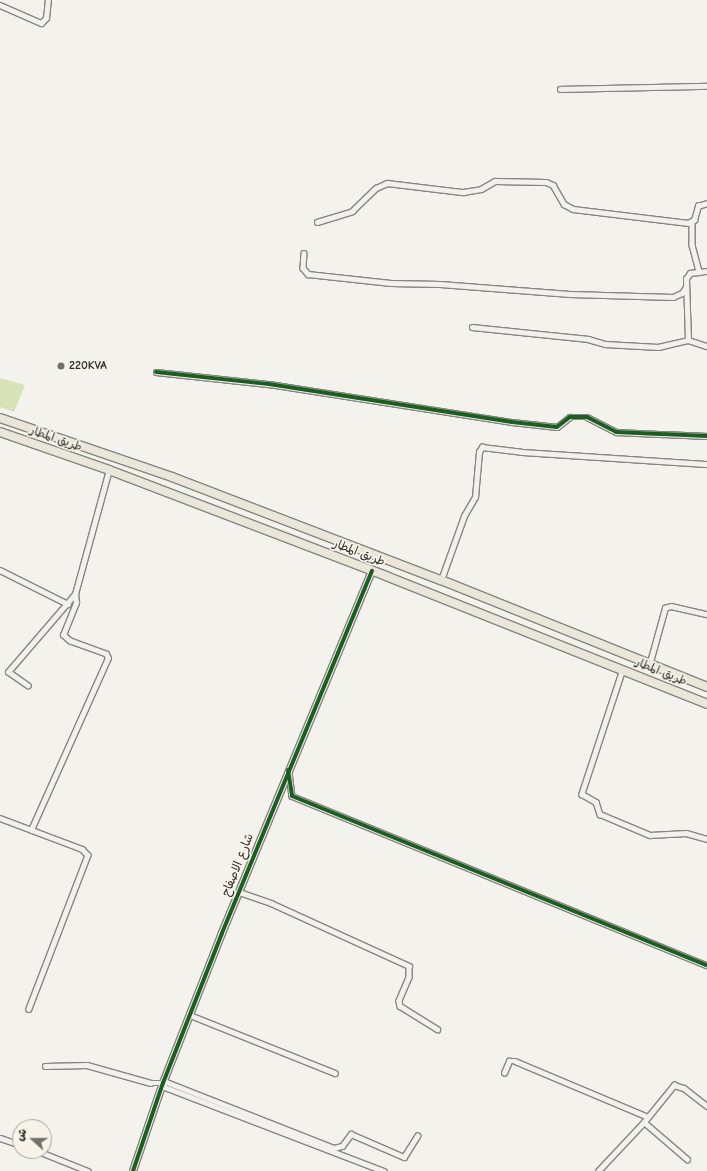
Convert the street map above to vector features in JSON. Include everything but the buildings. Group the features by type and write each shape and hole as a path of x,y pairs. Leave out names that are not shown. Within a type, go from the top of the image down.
{"highway":[{"name":"طريق المطار","path":"0,418 172,477 441,580 707,686"},
{"name":"طريق المطار","path":"0,432 109,470 372,571 623,669 707,704"}],"street":[{"path":"0,5 41,23 46,18 48,0"},
{"path":"560,89 707,86"},
{"path":"317,222 352,212 383,184 463,192 481,189 499,181 549,182 564,204 573,209 692,222"},
{"path":"698,272 692,245 692,222 696,208 707,203"},
{"path":"304,252 303,268 308,274 391,283 440,284 577,295 673,298 679,296 686,288"},
{"path":"688,340 686,288 688,274 707,271"},
{"path":"472,327 588,339 605,344 658,346 688,340 707,346"},
{"path":"156,372 269,384 512,422 557,427 570,417 591,417 616,432 707,436"},
{"path":"441,580 464,516 475,497 479,452 482,447 521,452 707,464"},
{"path":"28,686 8,672 68,604 75,594 109,470"},
{"path":"0,570 68,604"},
{"name":"شارع الاصفاح","path":"133,1171 163,1083 190,1015 288,770 372,571"},
{"path":"31,830 108,658 106,654 66,639 63,635 76,602 75,594"},
{"path":"650,662 665,608 671,606 707,614"},
{"path":"623,669 582,794 596,802 600,814 650,835 686,833 707,839"},
{"path":"288,770 292,796 707,965"},
{"path":"0,818 86,851 88,856 29,1009"},
{"path":"239,892 271,903 409,966 409,977 399,1001 400,1006 437,1029"},
{"path":"190,1015 335,1073"},
{"path":"504,1073 509,1061 515,1060 646,1119 687,1159"},
{"path":"45,1066 87,1065 151,1083 163,1083 334,1148 342,1146 351,1134 404,1157 417,1136"},
{"path":"163,1083 384,1171"},
{"path":"598,1171 676,1084 707,1106"},
{"path":"0,1138 12,1142"},
{"path":"52,1157 88,1171"}],"green space":[{"path":"0,378 25,385 14,412 0,407"}],"cycle path":[{"path":"156,372 269,384 512,422 557,427 570,417 587,417 616,432 707,436"},
{"path":"133,1171 163,1083 222,933 372,571"},
{"path":"288,770 292,796 707,965"}],"place":[{"name":"220KVA","path":"61,366"}]}
